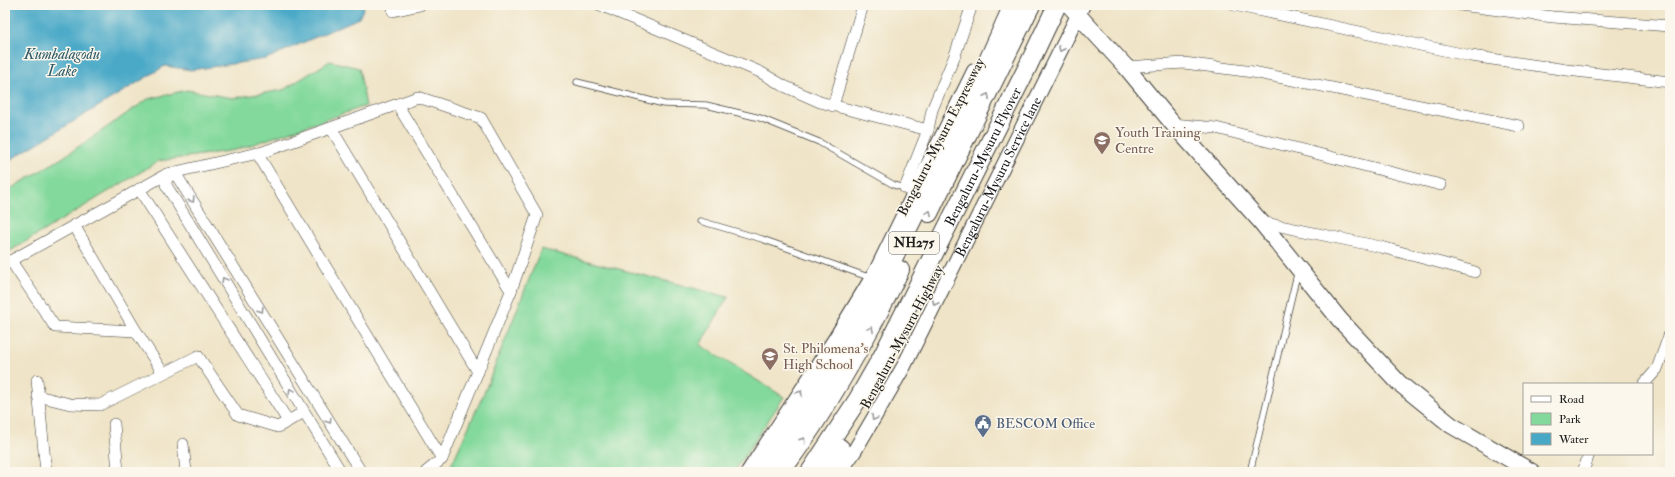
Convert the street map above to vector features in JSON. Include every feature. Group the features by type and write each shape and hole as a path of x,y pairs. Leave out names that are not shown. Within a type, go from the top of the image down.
{"highway":[{"name":"Bengaluru-Mysuru Expressway","path":"762,472 808,407 837,361 886,273 960,123 1014,5"},
{"name":"Bengaluru-Mysuru Expressway","path":"781,472 819,416 862,344 999,73 1031,5"},
{"name":"Bengaluru-Mysuru Flyover","path":"810,472 858,399 883,355 1057,5"},
{"name":"Bengaluru-Mysuru Highway","path":"826,472 889,368 1074,7"}],"main road":[{"path":"1074,7 1173,124 1261,222 1340,320 1400,383 1451,424 1532,472"}],"street":[{"path":"394,11 420,5"},
{"path":"600,5 760,72 784,86 820,102 928,130"},
{"path":"833,106 863,5"},
{"path":"909,190 928,130 932,110 955,55 972,5"},
{"name":"Bengaluru-Mysuru Expressway","path":"748,472 835,339 871,278 909,190 1007,5"},
{"path":"1234,5 1471,56 1567,70 1670,82"},
{"path":"1460,5 1553,17 1670,26"},
{"name":"Bengaluru-Mysuru Service lane","path":"840,472 855,450 904,366 1074,7"},
{"path":"1126,67 1184,63 1253,72 1519,126"},
{"path":"136,331 55,327 8,263 167,174 257,153 418,97 481,118 537,215 511,291 442,459 426,472"},
{"path":"396,104 511,291"},
{"path":"1173,124 1216,128 1441,185"},
{"path":"331,128 478,372"},
{"path":"257,153 442,459"},
{"path":"167,174 166,184 341,472"},
{"path":"167,174 177,176 361,472"},
{"path":"139,189 288,421"},
{"path":"1261,222 1381,247 1475,272"},
{"path":"74,226 136,331 163,373"},
{"path":"1645,383 1657,369 1670,332"},
{"path":"38,396 70,404 100,405 198,356 238,415 278,428 304,412"},
{"path":"36,380 46,472"},
{"path":"114,424 118,472"},
{"path":"183,444 186,472"},
{"path":"1582,472 1589,455"}],"lane":[{"path":"578,82 664,104 706,105 750,114 819,142 894,185 909,190"},
{"path":"700,221 762,239 871,278"},
{"path":"1251,472 1298,268"}],"green space":[{"path":"330,61 359,68 366,106 236,150 159,161 5,254 5,192 62,158 148,99 187,90 233,98 283,90"},
{"path":"541,249 728,297 700,345 784,397 734,472 444,472 450,468 484,393"}],"water":[{"name":"Kumbalagodu Lake","path":"5,5 365,5 359,18 266,59 191,70 165,66 5,163"}],"place":[{"name":"Youth Training Centre","path":"1102,155"},
{"name":"St. Philomena's High School","path":"770,371"},
{"name":"BESCOM Office","path":"983,438"}]}
